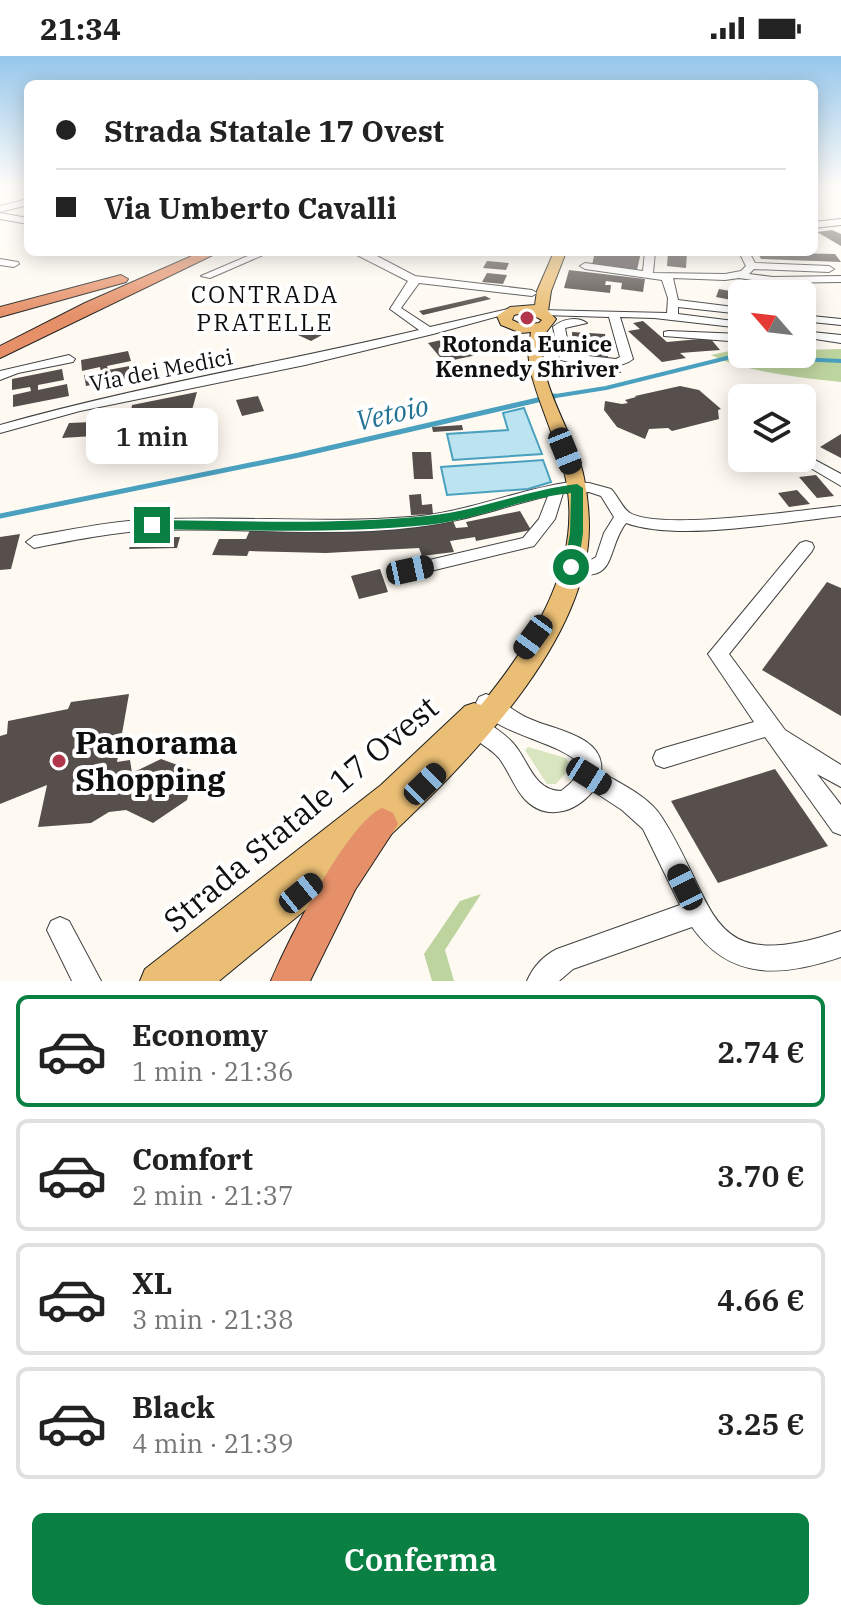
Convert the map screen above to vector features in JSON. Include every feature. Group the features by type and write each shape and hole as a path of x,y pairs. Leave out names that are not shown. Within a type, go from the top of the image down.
{"highway":[{"path":"0,312 112,282 188,256"},
{"path":"148,277 192,256"},
{"path":"0,339 201,256"},
{"path":"0,353 90,306 202,256"},
{"path":"290,981 343,878 382,824"}],"main road":[{"name":"Strada Statale 17 Ovest","path":"193,981 382,824 482,715 542,640 569,573 577,533 577,488 546,397 536,351 537,336 544,318 538,292 558,256"},
{"path":"513,318 538,292"},
{"name":"Strada Statale 17 Ovest","path":"513,318 536,351"},
{"path":"513,318 544,318"},
{"name":"Strada Statale 17 Ovest","path":"157,981 391,794 482,715"}],"street":[{"path":"206,276 255,256"},
{"path":"369,256 385,261 396,271 413,279 538,292"},
{"path":"648,274 650,256"},
{"path":"746,256 751,266"},
{"path":"0,262 14,264"},
{"path":"585,266 668,278 680,274 737,275 773,280 841,279"},
{"path":"751,266 841,269"},
{"path":"737,275 751,266"},
{"path":"668,278 673,300 672,316"},
{"path":"413,279 395,309 429,332"},
{"path":"673,300 728,304"},
{"path":"673,300 728,309"},
{"path":"613,313 627,359 618,363 564,357 559,327 613,313 728,323"},
{"name":"Via dei Medici","path":"0,429 78,407 305,361 472,322 513,318"},
{"path":"544,318 587,321"},
{"path":"823,337 817,320 841,322"},
{"path":"668,334 728,337"},
{"path":"816,336 841,339"},
{"path":"0,376 14,370 69,359"},
{"path":"816,466 841,481"},
{"path":"34,542 152,525 345,526 430,520 478,512 556,490 589,487 606,492 623,517 639,523 662,525 841,511"},
{"path":"410,570 528,542 539,532 556,497 556,490"},
{"path":"569,573 598,564 610,550 613,527 623,517"},
{"path":"806,547 718,654 841,824"},
{"path":"482,715 579,748 590,760 589,776 570,798 563,802 547,801 527,787 482,715"},
{"path":"509,755 507,743 513,734 520,730 533,731"},
{"path":"664,758 773,732 841,777"},
{"path":"589,776 630,802 651,821 697,912 717,942 739,955 759,960 797,958 841,944"},
{"path":"541,981 566,958 697,912"},
{"path":"60,930 87,981"}],"green space":[{"path":"841,349 841,382 750,368 816,368 816,350"},
{"path":"728,352 728,362 725,361 711,355"},
{"path":"528,747 566,758 571,767 556,784 547,784 525,750"},
{"path":"481,894 445,950 454,981 432,981 424,954 460,901"}],"water":[{"path":"524,408 542,454 453,460 447,434 508,430 503,413"},
{"path":"543,460 551,482 528,489 447,495 441,467"}],"building":[{"path":"832,230 841,234 841,246 818,233"},
{"path":"835,254 841,262 761,259 759,256"},
{"path":"594,256 640,256 637,270 592,265"},
{"path":"668,256 687,256 686,268 667,266"},
{"path":"487,261 509,263 506,270 483,268"},
{"path":"569,270 645,279 643,292 621,289 622,283 606,281 605,285 611,285 610,293 564,288"},
{"path":"487,273 507,275 503,284 482,282"},
{"path":"719,289 728,291 728,299 716,297"},
{"path":"485,296 491,299 423,315 419,311"},
{"path":"643,321 667,342 710,338 720,350 680,353 686,358 662,362 628,331 640,329 633,323"},
{"path":"320,323 333,329 311,341 298,335"},
{"path":"572,332 605,334 608,357 573,355"},
{"path":"499,338 516,338 517,346 512,346 513,353 502,353"},
{"path":"441,340 449,350 469,346 477,355 444,362 428,343"},
{"path":"128,351 131,361 107,366 108,370 135,365 138,376 86,386 84,375 101,372 100,367 82,371 81,360"},
{"path":"599,363 621,365 621,373 572,371 573,364 599,367"},
{"path":"62,369 64,380 38,385 38,390 67,384 69,396 13,407 13,395 31,391 30,387 12,390 12,379"},
{"path":"680,386 699,390 721,409 718,410 719,419 672,431 668,428 649,429 645,439 617,427 604,410 605,401 628,403 625,400 635,396"},
{"path":"197,392 187,428 164,429 167,420 136,423 137,418 133,418 132,405"},
{"path":"258,396 264,411 242,416 236,400"},
{"path":"115,421 109,435 62,438 69,423"},
{"path":"462,425 463,430 433,432 432,427"},
{"path":"841,434 841,458 820,447"},
{"path":"122,440 122,453 99,457 100,443"},
{"path":"412,452 431,452 433,479 414,479"},
{"path":"816,475 834,496 817,498 799,477"},
{"path":"797,490 810,504 789,507 778,493"},
{"path":"421,494 422,505 432,504 433,514 411,515 409,495"},
{"path":"520,511 531,530 476,541 475,537 450,541 454,552 422,556 419,548 326,553 249,551 247,556 212,555 219,539 246,539 250,530 325,532 417,527 453,521 456,528 468,527 466,522"},
{"path":"20,534 11,569 0,570 0,537"},
{"path":"180,537 177,548 129,549 133,538"},
{"path":"380,569 388,592 359,599 351,576"},
{"path":"827,582 841,588 841,716 762,670"},
{"name":"Panorama Shopping","path":"129,694 117,762 130,760 132,773 161,759 194,771 187,800 153,823 126,810 109,812 91,823 38,827 47,785 0,804 0,736 7,734 8,721 68,709 71,702"},
{"path":"775,769 828,846 718,883 671,801"}],"waterway":[{"name":"Vetoio","path":"554,396 606,388 735,356 841,361"},
{"name":"Vetoio","path":"0,516 299,455 554,396"},
{"name":"Vetoio","path":"543,398 554,396"}],"place":[{"name":"Rotonda Eunice Kennedy Shriver","path":"527,318"},
{"name":"Panorama Shopping","path":"59,761"}],"district":[{"name":"CONTRADA PRATELLE","path":"265,309"}],"route":[{"path":"152,525 316,527 430,520 478,512 550,491 577,488 577,533 571,567"}]}
